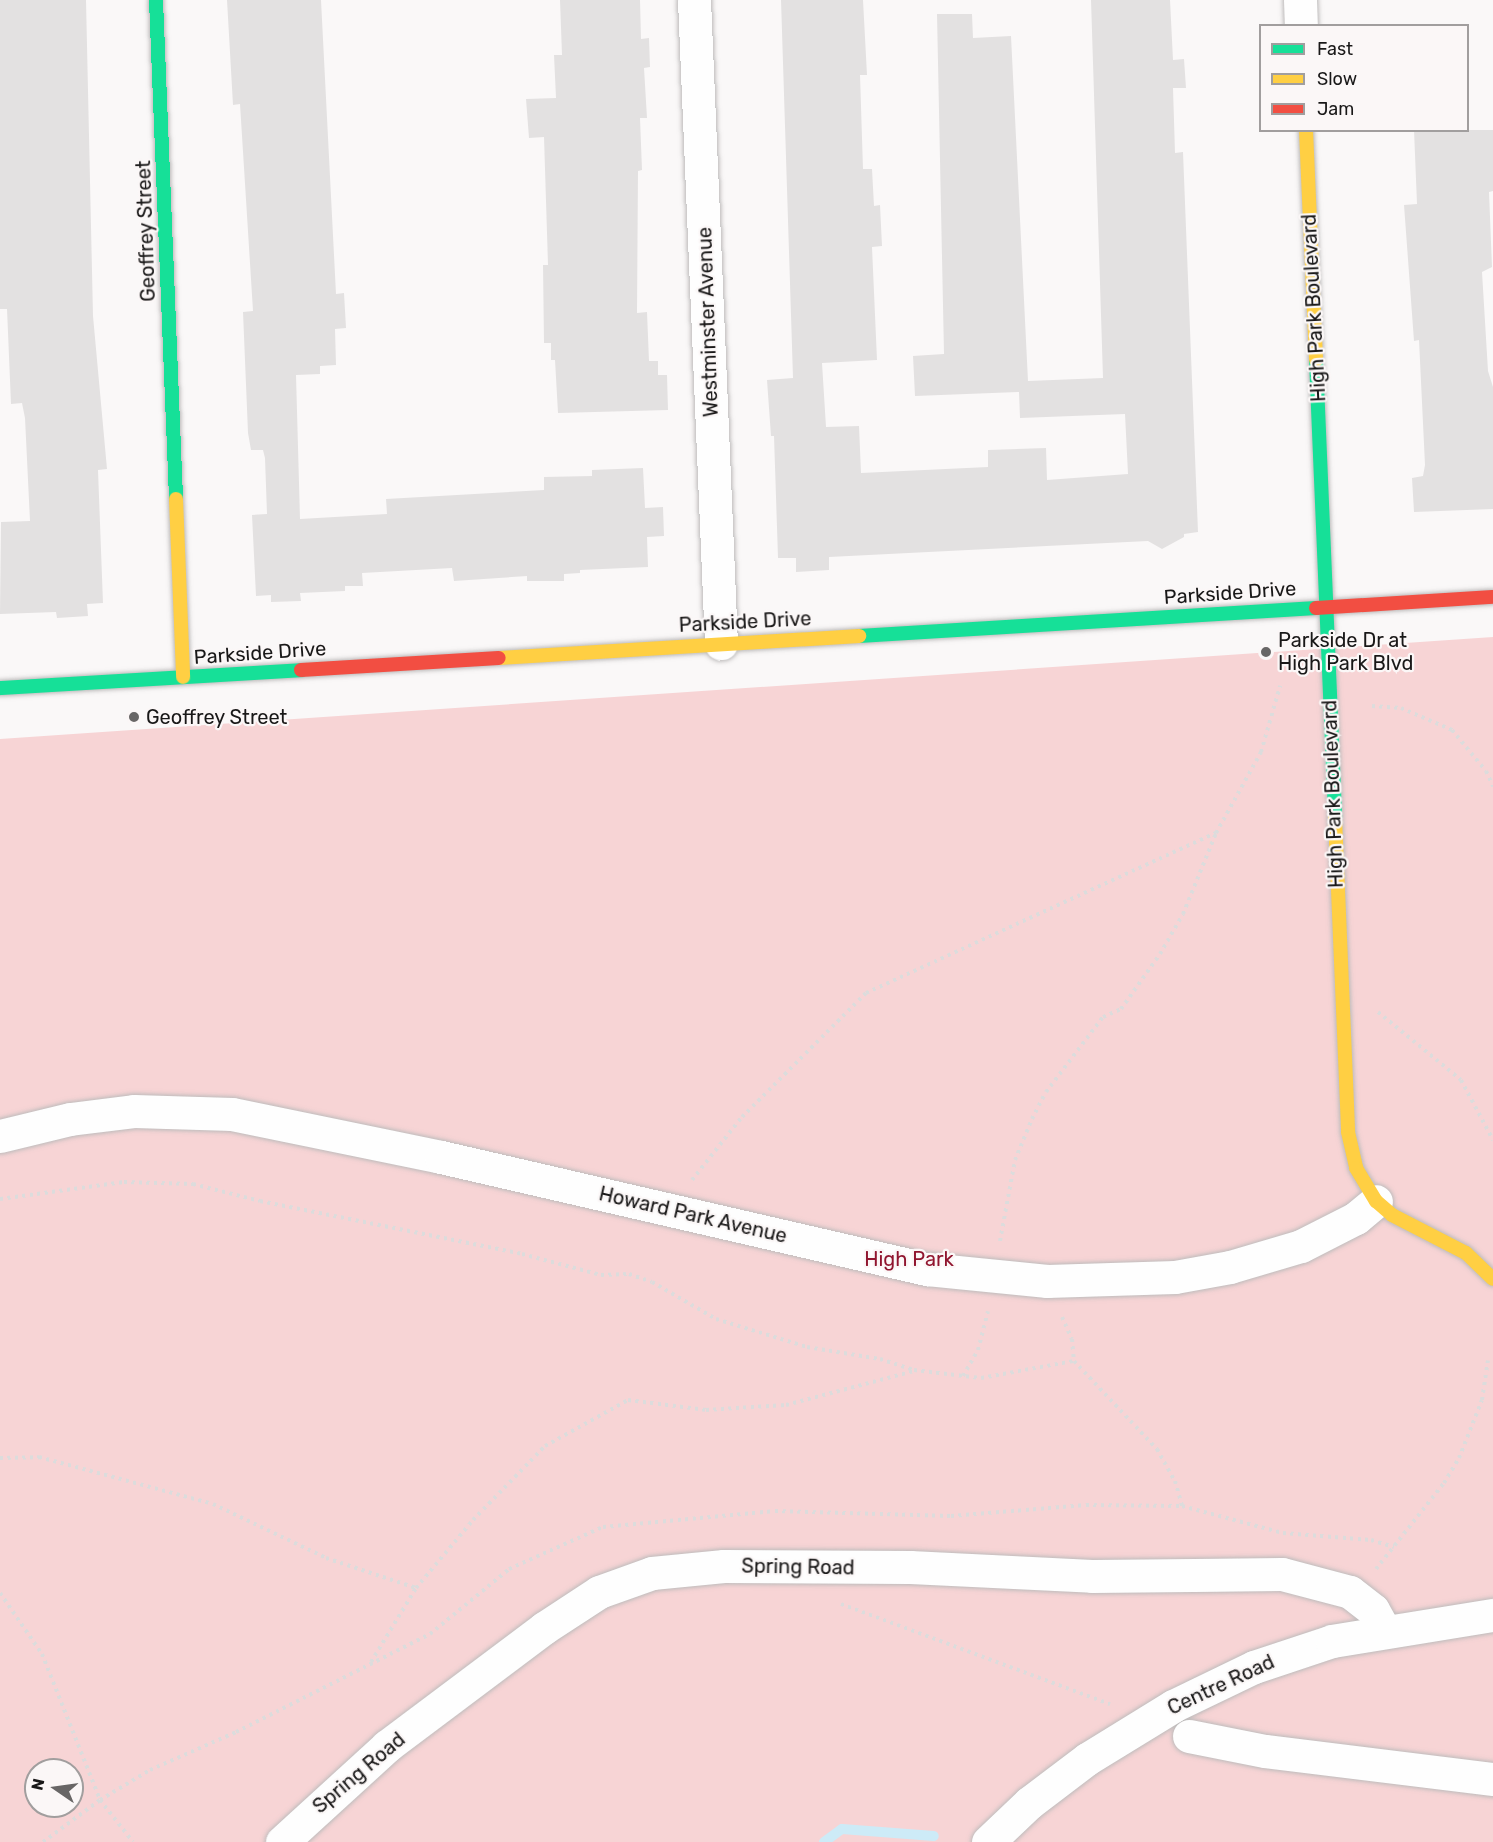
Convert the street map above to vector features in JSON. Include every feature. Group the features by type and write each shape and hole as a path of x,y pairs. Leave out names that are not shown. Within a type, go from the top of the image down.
{"street":[{"name":"Geoffrey Street","path":"156,0 183,677"},
{"name":"Westminster Avenue","path":"694,0 721,643"},
{"path":"1300,0 1301,24"},
{"name":"High Park Boulevard","path":"1306,132 1348,1131 1356,1168 1376,1200 1392,1215 1458,1248 1480,1263 1493,1279"},
{"name":"Parkside Drive","path":"0,688 1493,597"},
{"name":"Howard Park Avenue","path":"0,1136 70,1119 134,1111 232,1114 441,1157 927,1269 1047,1281 1165,1278 1230,1267 1301,1246 1356,1218 1376,1200"},
{"name":"Spring Road","path":"282,1842 387,1746 544,1628 598,1592 652,1573 724,1566 798,1569 910,1567 1092,1576 1282,1574 1350,1592 1373,1610 1384,1630"},
{"name":"Centre Road","path":"988,1842 1029,1803 1087,1759 1201,1690 1265,1663 1332,1641 1384,1630 1493,1615"},
{"path":"1189,1736 1265,1751 1493,1779"}],"path":[{"path":"963,1376 978,1350 1015,1160 1032,1119 1046,1092 1103,1017 1121,1009 1160,954 1183,914 1216,833 1261,752 1280,686"},
{"path":"1372,706 1401,708 1452,730 1486,771 1493,786"},
{"path":"678,1212 683,1195 715,1148 845,1010 866,993 910,969 1071,902 1216,833"},
{"path":"1373,1008 1461,1080 1493,1140"},
{"path":"0,1199 124,1182 193,1184 271,1204 522,1254 601,1275 629,1274 652,1282 716,1319 807,1347 880,1359 914,1371 963,1376 1014,1373 1074,1361"},
{"path":"1047,1281 1072,1339 1074,1361 1157,1449 1175,1481 1182,1506 1283,1533 1371,1540 1394,1547"},
{"path":"1374,1571 1444,1484 1459,1458 1482,1400 1488,1360"},
{"path":"371,1663 416,1588 473,1521 545,1446 628,1400 706,1410 786,1405 914,1371"},
{"path":"0,1458 39,1457 213,1504 326,1558 416,1588"},
{"path":"798,1569 820,1596 1113,1705"},
{"path":"0,1593 42,1654 99,1800 133,1842"}],"green space":[{"name":"High Park","path":"1493,637 1493,1842 0,1842 0,739"}],"building":[{"path":"0,0 86,0 93,316 107,469 98,470 103,603 87,604 88,616 57,618 56,612 0,614 1,522 30,521 25,418 22,403 11,404 7,309 0,309"},
{"path":"227,0 321,0 336,294 344,293 346,328 335,329 336,365 320,366 320,374 296,375 300,519 387,514 386,499 544,490 544,477 592,476 592,470 643,468 645,508 663,507 664,536 647,537 648,567 580,570 580,573 564,574 564,581 527,581 527,576 454,581 452,568 362,573 363,586 345,586 345,591 300,593 301,601 271,602 271,595 256,596 252,515 267,514 265,458 263,450 251,450 248,433 243,312 253,311 240,104 233,105"},
{"path":"560,0 640,0 641,39 649,38 650,67 644,68 647,118 640,118 642,170 638,171 637,313 647,312 649,361 658,361 658,375 667,375 668,410 558,413 555,360 551,360 551,343 544,343 543,265 548,265 544,137 529,138 526,99 556,98 554,55 562,55"},
{"path":"781,0 863,0 867,75 860,75 863,169 872,169 874,206 880,205 882,246 872,247 877,360 822,363 826,427 859,426 861,473 988,467 988,450 1046,448 1047,480 1128,474 1125,414 1020,418 1019,392 915,396 913,356 944,354 937,14 972,14 973,38 1011,36 1028,381 1103,378 1091,0 1170,0 1173,60 1184,59 1186,88 1173,88 1175,153 1183,152 1198,532 1184,534 1184,537 1162,549 1148,541 829,557 829,570 796,572 796,558 778,558 774,436 771,436 767,380 793,378"},
{"path":"1493,130 1493,191 1489,192 1492,267 1482,272 1488,371 1493,387 1493,509 1414,512 1412,478 1423,476 1425,465 1419,340 1414,341 1404,205 1417,204 1414,132"}],"waterway":[{"path":"824,1842 842,1829 934,1836"}],"traffic: fast":[{"path":"156,0 176,499"},
{"path":"1316,360 1335,818"},
{"path":"859,636 1316,608"},
{"path":"0,688 301,670"}],"traffic: slow":[{"path":"1306,132 1316,360"},
{"path":"176,499 183,677"},
{"path":"499,658 859,636"},
{"path":"1335,818 1348,1132 1356,1168 1376,1201 1392,1215 1466,1253 1493,1279"}],"traffic: jam":[{"path":"1316,608 1493,597"},
{"path":"301,670 499,658"}],"place":[{"name":"Parkside Dr at High Park Blvd","path":"1266,652"},
{"name":"Geoffrey Street","path":"134,717"}]}
